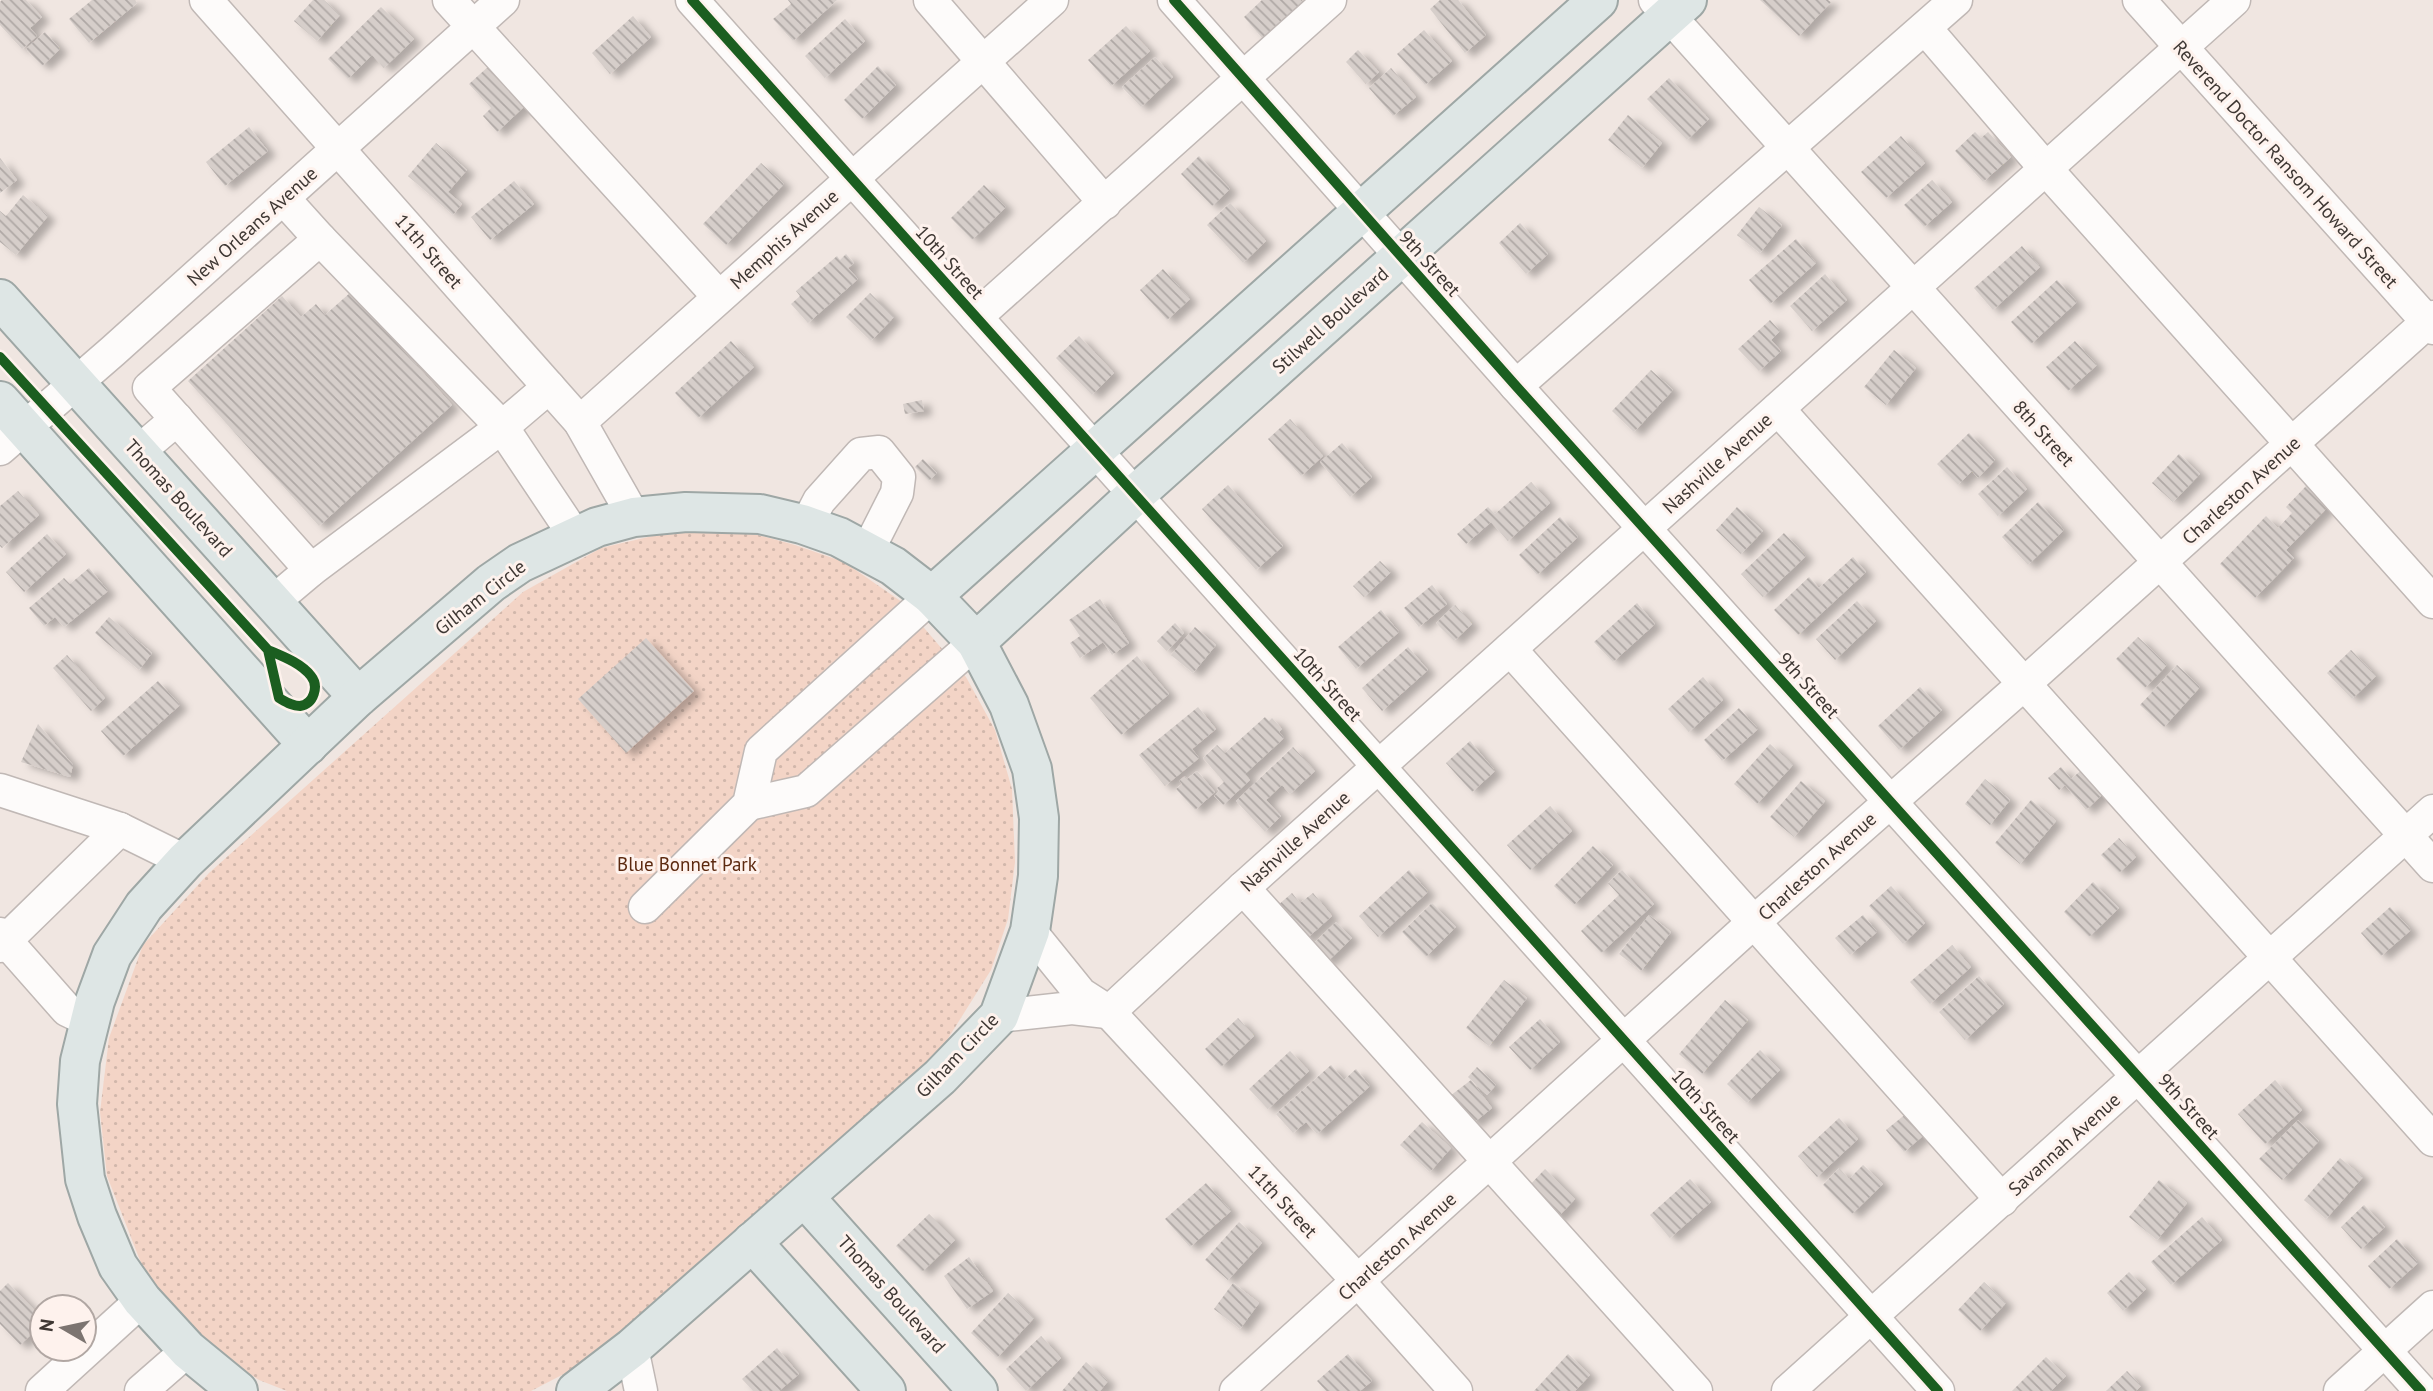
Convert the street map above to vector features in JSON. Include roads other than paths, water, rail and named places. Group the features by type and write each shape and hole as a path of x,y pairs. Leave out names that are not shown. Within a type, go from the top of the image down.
{"main road":[{"path":"932,596 1598,0"},
{"name":"Stilwell Boulevard","path":"975,642 1401,257 1670,5"},
{"name":"Thomas Boulevard","path":"0,299 358,698"},
{"path":"8,426 307,745"},
{"name":"Gilham Circle","path":"238,1391 188,1350 142,1300 118,1266 85,1179 77,1104 80,1061 112,955 144,906 185,861 358,698 491,583 520,563 597,527 634,517 721,511 760,514 839,537 893,566 932,596 975,642 1009,705 1032,769 1039,818 1038,876 1030,931 999,1016 940,1077 632,1348 576,1391"},
{"name":"Thomas Boulevard","path":"805,1198 978,1391"},
{"path":"752,1242 886,1391"}],"street":[{"name":"11th Street","path":"206,0 580,422 634,517"},
{"path":"449,0 719,297"},
{"name":"New Orleans Avenue","path":"8,426 75,383 113,351 503,0"},
{"name":"10th Street","path":"692,0 1938,1391"},
{"path":"930,0 1105,203"},
{"name":"Memphis Avenue","path":"580,422 1052,0"},
{"name":"9th Street","path":"1174,0 1516,386 2421,1391"},
{"path":"976,317 1330,0"},
{"path":"1516,386 1956,0"},
{"name":"Reverend Doctor Ransom Howard Street","path":"2139,0 2431,322"},
{"name":"Nashville Avenue","path":"1109,1012 1243,888 2234,0"},
{"name":"8th Street","path":"1670,5 1789,148 2433,866"},
{"path":"1924,29 2433,601"},
{"path":"283,198 502,427 575,536"},
{"path":"149,388 320,239"},
{"path":"161,308 195,349"},
{"name":"Charleston Avenue","path":"1236,1391 1755,921 2431,322"},
{"path":"113,351 311,570"},
{"path":"273,602 311,570 502,427 549,387"},
{"path":"1778,409 2433,1140"},
{"path":"138,452 177,419"},
{"path":"806,526 819,501 861,454 879,452 899,477 897,493 867,552"},
{"path":"645,907 748,804 761,751 932,596"},
{"path":"748,804 806,791 975,642"},
{"path":"1510,649 2002,1200"},
{"path":"0,790 120,830 185,861"},
{"name":"Savannah Avenue","path":"1788,1391 2433,811"},
{"path":"90,1021 67,1010 2,940 120,830"},
{"path":"1243,888 1696,1391"},
{"name":"11th Street","path":"1030,931 1081,995 1109,1012 1456,1391"},
{"path":"999,1016 1072,1008 1109,1012"},
{"path":"42,1391 142,1300"},
{"path":"2340,1391 2433,1307"},
{"path":"632,1348 641,1391"},
{"path":"141,1391 188,1350"}],"park label":[{"name":"Blue Bonnet Park","path":"687,864"}]}
